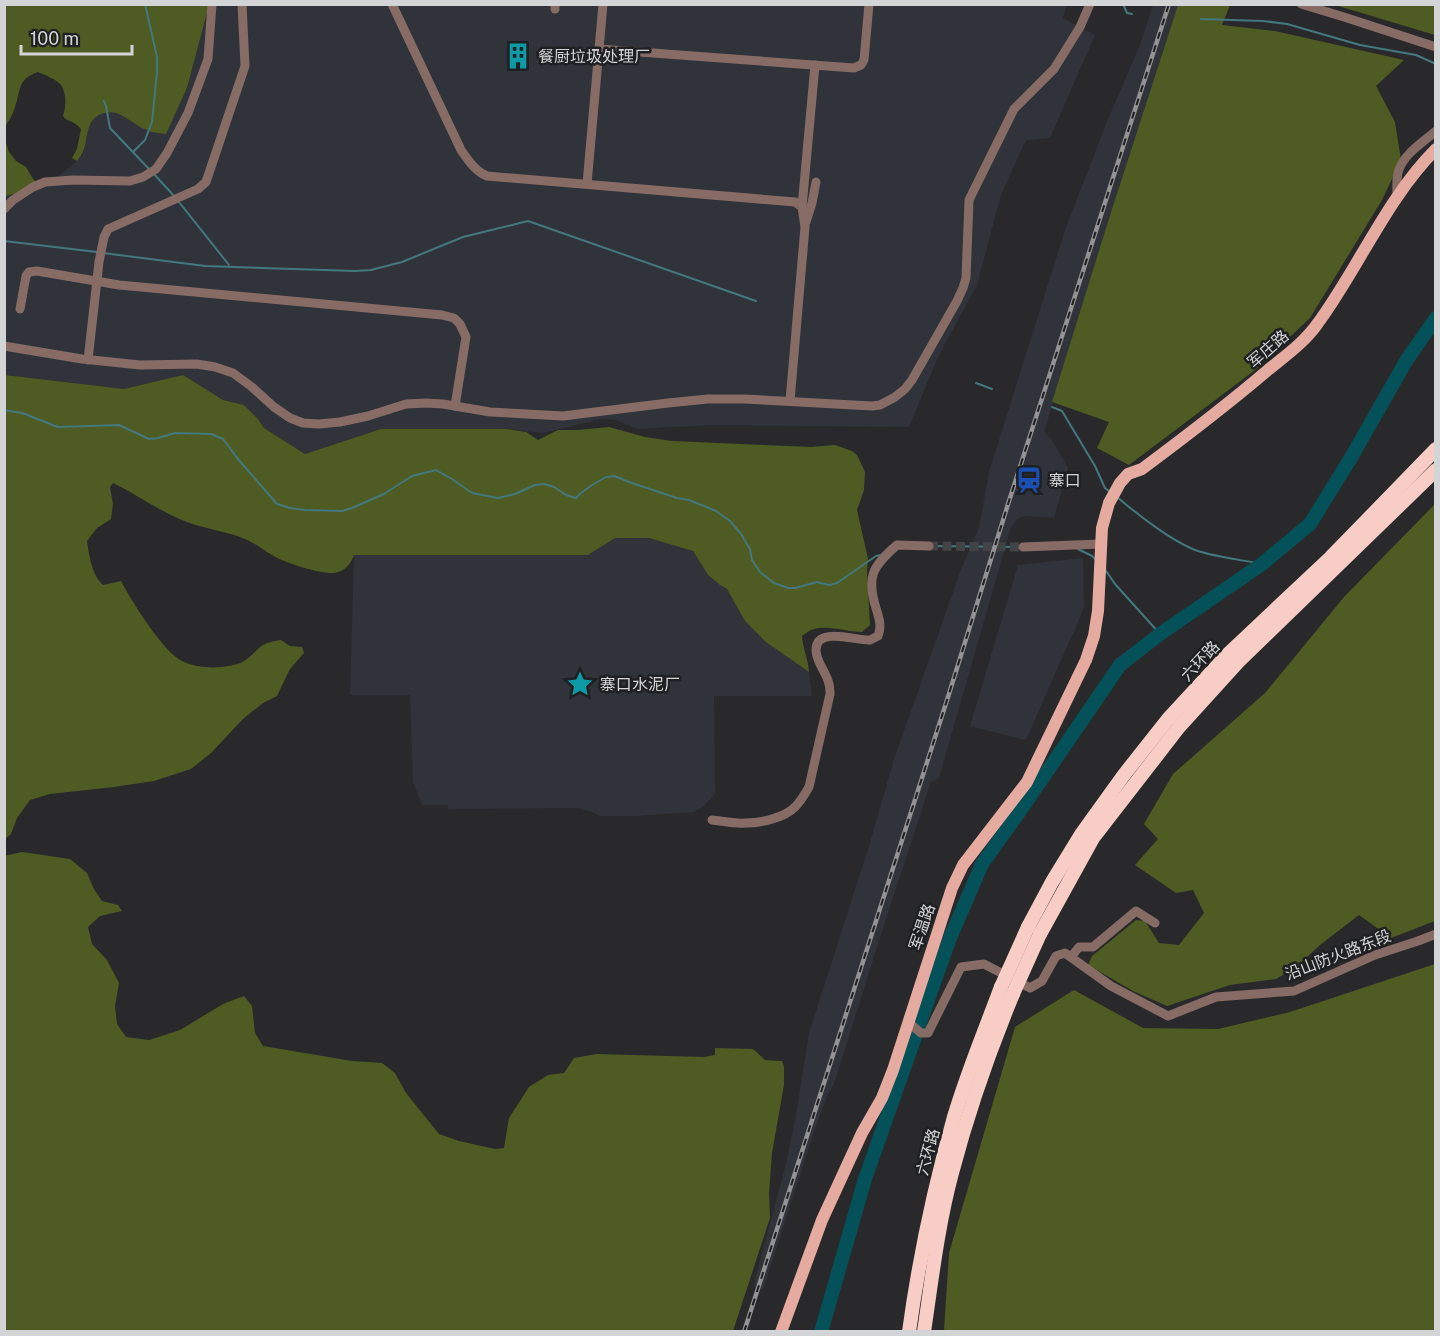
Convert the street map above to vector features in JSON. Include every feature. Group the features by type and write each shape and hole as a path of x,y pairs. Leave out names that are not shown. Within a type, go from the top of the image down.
{"highway":[{"name":"六环路","path":"1034,931 1052,882 1082,833 1168,719 1228,654 1330,557 1436,449"},
{"name":"六环路","path":"1034,931 1064,889 1093,838 1179,727 1238,662 1436,470"},
{"path":"1007,991 1034,931"},
{"name":"六环路","path":"909,1332 927,1222 955,1115 976,1052 1007,991"},
{"name":"六环路","path":"924,1332 941,1223 952,1174 1007,991"}],"main road":[{"name":"军庄路","path":"1100,544 1109,503 1120,483 1128,474 1142,469 1216,414 1305,338 1333,302 1406,184 1436,148"},
{"name":"军温路","path":"781,1332 822,1220 862,1133 882,1098 893,1070 952,888 963,865 1027,782 1086,660 1094,636 1098,611 1100,544"}],"street":[{"path":"5,208 33,187 45,182 130,181 152,171 167,153 188,113 208,59 212,4"},
{"path":"88,360 99,262 102,244 108,229 198,189 206,182 245,66 242,4"},
{"path":"392,4 460,150 477,170 488,176 795,202 802,207"},
{"path":"587,184 603,4"},
{"path":"599,50 855,68 864,60 869,4"},
{"path":"4,346 88,360 140,365 197,364 215,367 233,373 274,407 290,418 303,423 340,422 406,404 426,403 490,412 563,416 708,399 880,405 895,397 912,380 963,288 966,278 969,200 1014,109 1054,69 1080,27 1090,4"},
{"path":"1301,4 1436,47"},
{"path":"805,227 802,207 814,65"},
{"path":"1397,198 1398,174 1401,165 1412,151 1436,131"},
{"path":"790,401 805,227 816,182"},
{"path":"20,309 26,276 29,272 37,271 119,285 442,315 454,318 460,324 466,337 455,406"},
{"path":"1023,547 1100,544"},
{"path":"711,820 745,824 781,816 794,809 809,787 830,694 828,679 815,652 816,644 821,638 829,636 871,640 878,636 881,630 871,582 874,569 881,559 897,545 929,546"},
{"path":"908,1022 921,1033 928,1033 961,967 984,964 1030,988 1042,981 1056,956 1065,953 1071,957 1079,947 1094,947 1136,910 1155,923"},
{"name":"沿山防火路东段","path":"1071,957 1112,986 1168,1016 1216,997 1294,991 1375,955 1436,934"}],"shaded area":[{"path":"1067,4 1063,18 1095,35 1050,138 1026,140 1001,195 977,285 938,357 909,427 709,425 638,429 616,420 602,419 543,433 506,429 381,429 305,454 264,428 244,405 223,400 183,375 124,389 5,375 5,196 43,188 77,161 83,154 88,129 93,118 103,113 122,114 146,130 174,117 187,88 209,5"},
{"path":"1153,5 1178,5 1111,212 1044,432 1052,440 1068,468 1054,518 1025,516 1019,518 1011,527 939,778 931,782 834,1084 827,1096 814,1132 763,1290 753,1286 786,1164 809,1033 869,846 895,756 962,567 979,528 989,472 1065,230 1108,119 1140,45"},
{"name":"寨口水泥厂","path":"615,538 649,538 693,551 708,575 727,589 745,621 767,642 809,672 812,696 714,696 715,794 704,806 694,812 599,816 579,808 448,809 448,805 422,805 413,782 410,695 350,695 354,555 587,555"},
{"path":"1083,558 1084,608 1026,740 970,726 1018,565"}],"green space":[{"path":"5,5 209,5 187,88 166,134 149,131 113,112 106,113 93,119 83,152 77,161 72,158 77,149 81,129 63,116 65,100 61,85 38,72 26,78 20,87 13,112 5,127"},
{"path":"1178,5 1230,5 1222,25 1275,31 1404,60 1376,86 1395,122 1401,160 1382,200 1310,318 1255,370 1129,465 1097,448 1109,422 1052,402"},
{"path":"1335,5 1435,5 1435,35"},
{"path":"4,129 9,152 16,161 26,167 33,179 43,188 5,196"},
{"path":"5,375 124,389 183,375 223,400 244,405 264,428 305,454 381,429 506,429 526,432 538,440 558,430 609,427 645,437 672,441 811,447 835,445 857,455 865,472 864,490 857,510 868,559 870,625 862,632 817,628 802,636 809,672 766,642 745,621 727,589 708,575 693,551 649,538 615,538 588,555 354,555 344,569 328,573 278,558 245,539 177,518 113,483 110,487 113,504 111,519 97,528 87,541 94,570 103,585 121,581 148,625 174,656 195,666 231,666 241,663 263,645 281,640 290,646 302,647 304,653 290,669 277,696 263,703 243,719 211,753 191,769 154,781 50,794 30,800 17,818 11,834 5,839"},
{"path":"1435,504 1435,921 1391,938 1359,915 1296,967 1276,979 1230,985 1167,1006 1133,991 1088,965 1092,956 1136,920 1145,921 1159,943 1179,945 1204,913 1193,890 1176,893 1135,865 1158,839 1144,824 1173,774 1265,693 1344,597"},
{"path":"22,852 70,859 87,873 102,901 118,905 122,911 100,916 88,927 92,944 107,960 119,983 115,1006 117,1024 126,1037 149,1040 180,1030 223,1004 244,996 252,1006 255,1033 263,1046 352,1061 382,1063 395,1073 406,1093 439,1134 459,1141 495,1149 504,1148 509,1118 529,1087 548,1075 564,1073 574,1058 597,1054 704,1057 715,1055 715,1048 753,1049 765,1060 782,1061 784,1085 772,1153 770,1218 733,1331 5,1331 4,856"},
{"path":"1435,964 1435,1331 944,1331 949,1253 1015,1027 1074,990 1143,1028 1218,1029 1290,1012"}],"waterway":[{"path":"133,152 145,140 152,122 157,72 157,57 145,4"},
{"path":"1123,4 1127,13 1132,14"},
{"path":"1201,19 1287,24 1360,45 1416,55 1436,64"},
{"path":"104,101 110,128 149,169"},
{"path":"153,173 175,197"},
{"path":"179,202 229,265"},
{"path":"103,253 205,266 371,270 402,262 463,237 528,221 756,301"},
{"path":"4,241 97,252"},
{"path":"919,1025 950,938 982,864 1120,665 1160,634 1262,564 1310,524 1406,361 1436,318"},
{"path":"976,383 992,389"},
{"path":"1052,407 1062,411 1095,466 1105,488 1110,492"},
{"path":"4,410 22,413 58,427 119,425 149,439 175,433 211,434 223,439 277,504 290,508 342,511 384,494 412,476 436,470 472,493 498,498 515,494 535,485 545,484 576,498 592,485 606,477 614,476 716,511 730,521 741,534 760,572 774,583 788,588 817,582 829,585 837,583 876,556 881,555"},
{"path":"1117,497 1156,527 1188,547 1213,555 1262,564"},
{"path":"931,546 1022,547"},
{"path":"1078,549 1096,560"},
{"path":"1104,568 1115,584 1160,634"},
{"path":"821,1332 865,1179 916,1034"}],"tunnel":[{"path":"929,546 1023,547"}],"railway":[{"path":"744,1332 1169,4"}],"place":[{"name":"餐厨垃圾处理厂","path":"518,56"},
{"name":"寨口","path":"1029,480"},
{"name":"寨口水泥厂","path":"580,684"}]}
